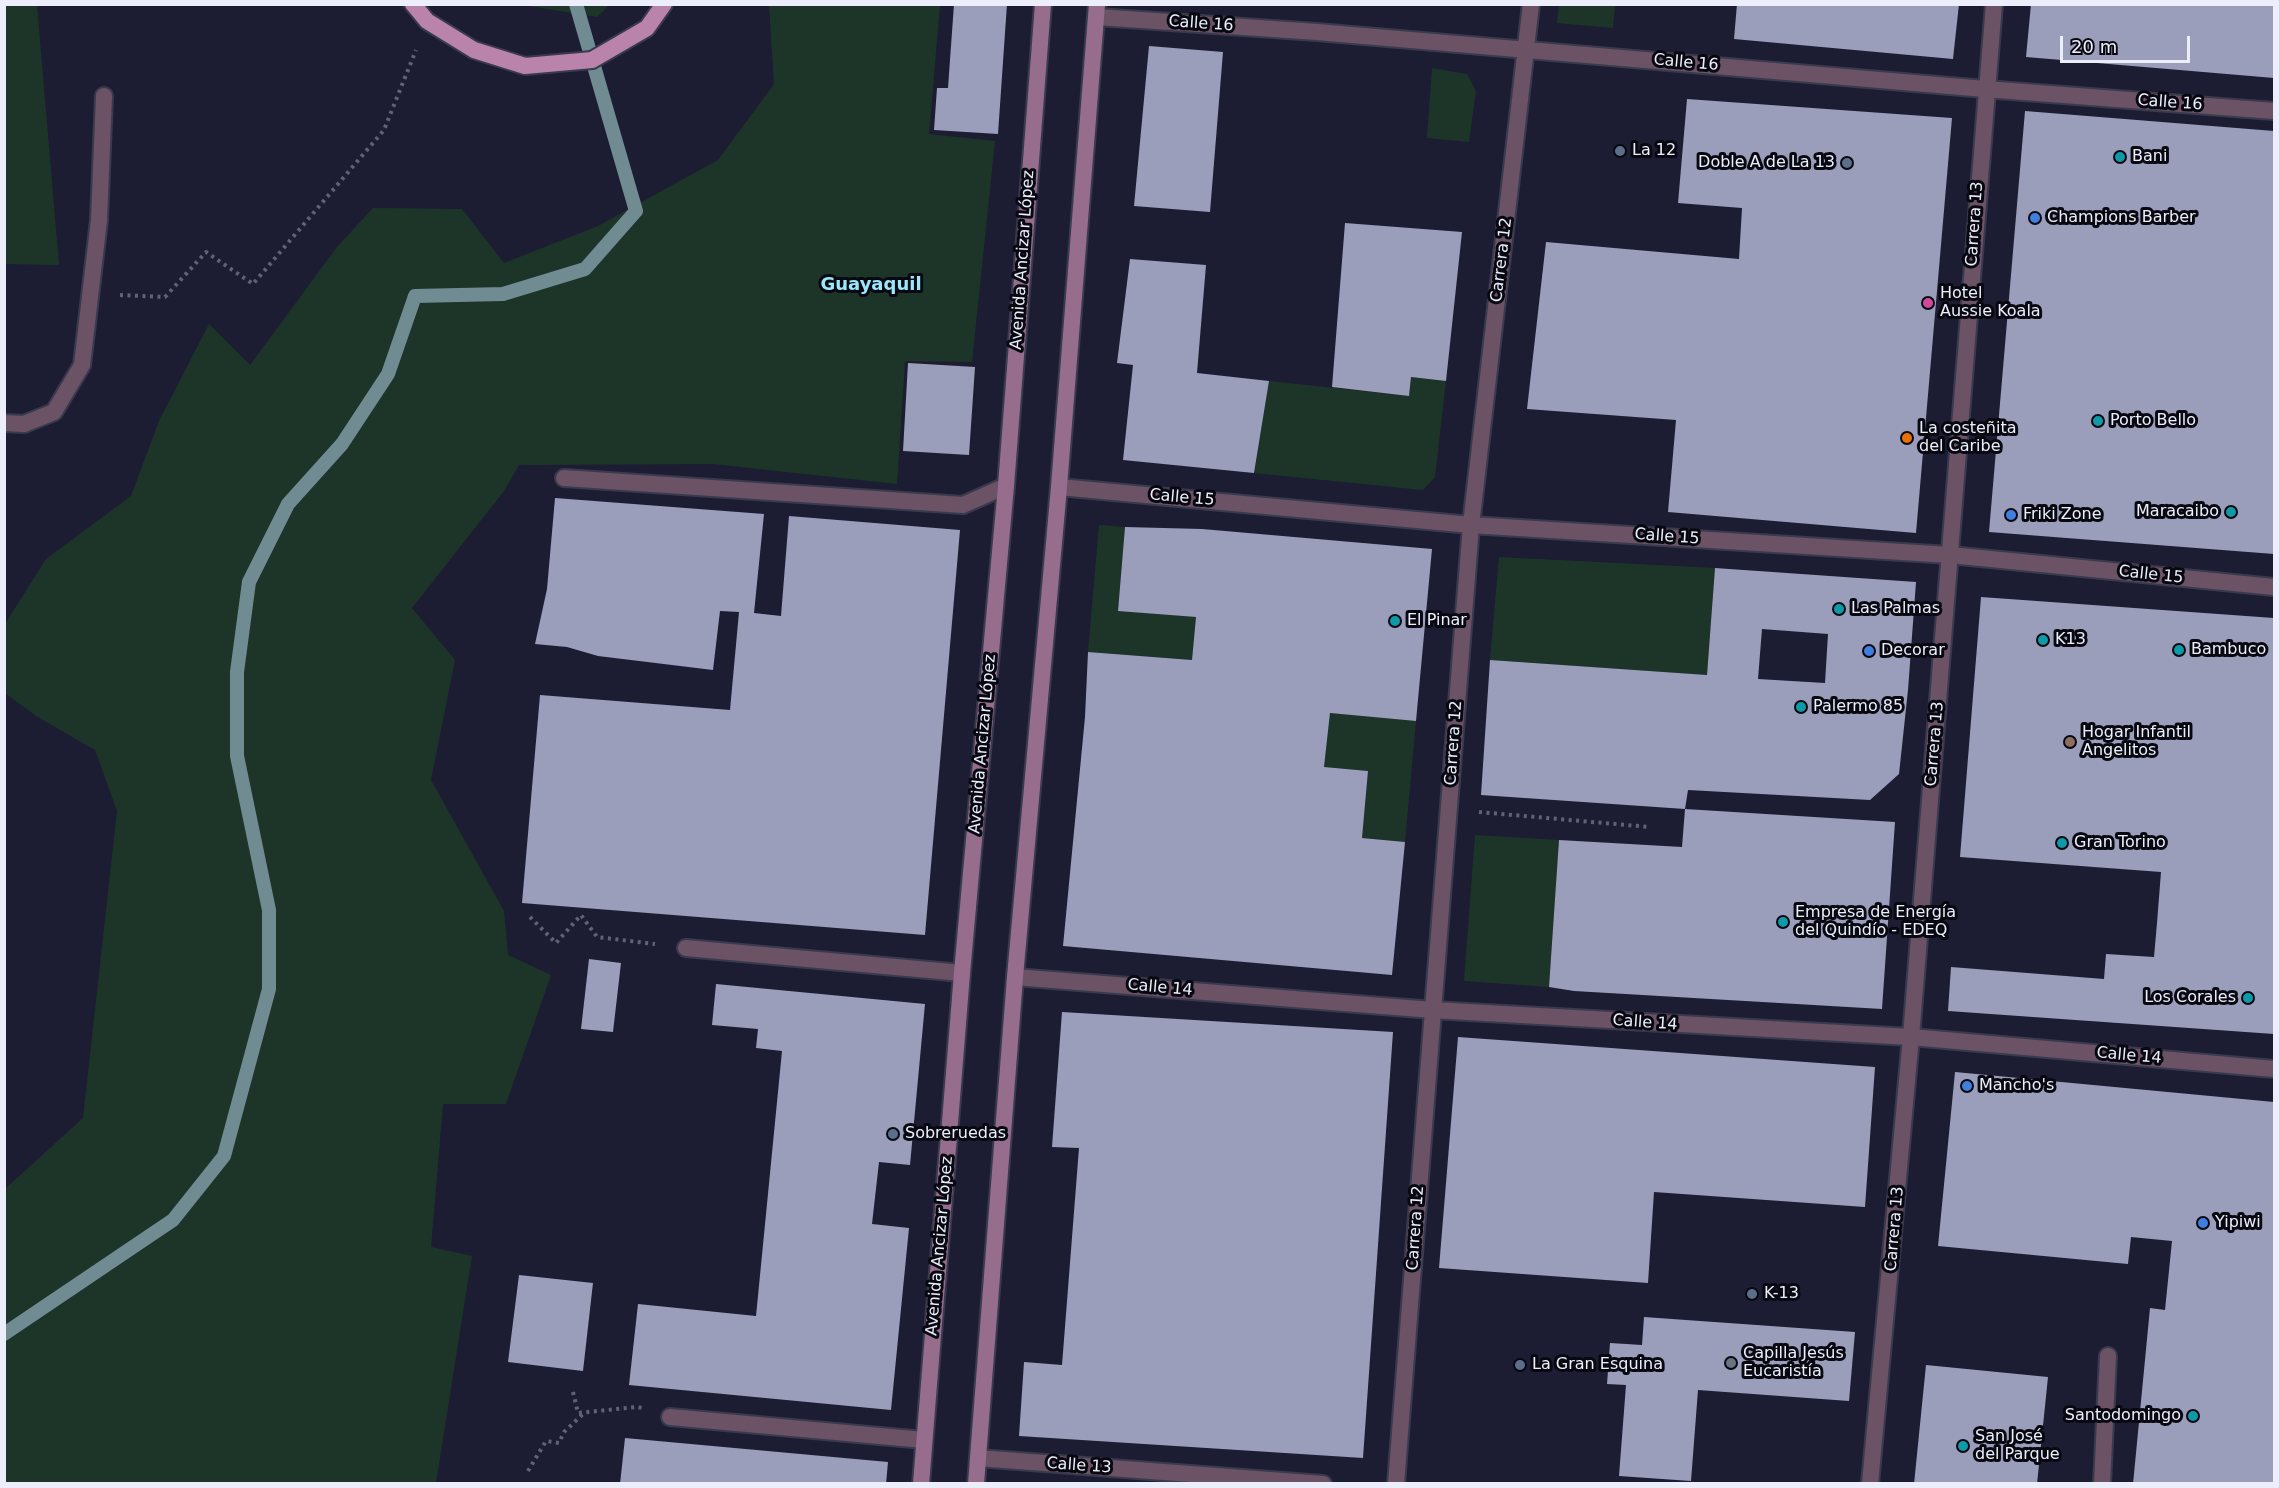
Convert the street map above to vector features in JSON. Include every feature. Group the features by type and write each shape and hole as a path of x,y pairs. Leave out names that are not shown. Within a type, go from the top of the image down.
{"main road":[{"path":"413,4 427,21 474,50 525,66 592,60 648,28 664,4"},
{"name":"Avenida Ancizar López","path":"921,1484 962,973 1006,486 1043,4"},
{"path":"976,1484 1015,976 1059,487 1097,11"}],"street":[{"name":"Carrera 12","path":"1396,1484 1471,525 1531,4"},
{"name":"Carrera 13","path":"1870,1484 1911,1037 1985,89 1994,4"},
{"name":"Calle 16","path":"1097,11 1985,89 2274,111"},
{"path":"4,423 24,424 54,412 82,365 99,220 104,96"},
{"path":"564,478 963,505 1006,486"},
{"name":"Calle 15","path":"1059,487 1471,525 1950,555 2274,587"},
{"path":"686,948 962,973"},
{"name":"Calle 14","path":"1015,976 1433,1010 1911,1037 2274,1069"},
{"path":"2102,1484 2108,1356"},
{"path":"670,1417 924,1440"},
{"name":"Calle 13","path":"978,1458 1323,1484"}],"path":[{"path":"89,293 165,297 206,252 253,284 384,130 427,21"},
{"path":"1449,809 1649,827"},
{"path":"530,917 556,943 581,915 597,937 686,948"},
{"path":"573,1392 578,1413 637,1407 670,1417"},
{"path":"528,1471 546,1441 559,1443 564,1432 584,1413"}],"green space":[{"path":"5,4 37,5 59,265 5,264"},
{"path":"523,5 609,5 597,17"},
{"path":"769,5 940,5 929,134 995,141 972,362 905,361 897,484 713,464 519,465 504,491 412,608 455,660 431,780 504,911 508,955 551,975 506,1104 443,1104 431,1247 472,1256 436,1483 5,1483 5,1189 83,1118 117,811 95,750 36,716 5,693 5,624 46,559 131,496 159,421 209,324 250,365 337,247 373,208 462,209 504,263 598,226 718,160 774,84"},
{"path":"1559,5 1615,5 1613,28 1557,23"},
{"path":"1432,68 1467,74 1476,91 1469,142 1427,138"},
{"path":"1411,377 1446,381 1435,477 1423,490 1254,473 1269,381 1409,396"},
{"path":"1099,525 1125,527 1118,610 1196,617 1192,660 1088,652"},
{"path":"1499,557 1715,568 1707,675 1490,660"},
{"path":"1330,713 1416,721 1405,842 1362,838 1368,771 1324,767"},
{"path":"1475,835 1559,840 1549,987 1464,981"}],"building":[{"path":"954,4 1007,4 998,134 934,130 937,88 948,88"},
{"path":"1737,4 1959,4 1953,59 1734,39"},
{"path":"2031,4 2274,4 2274,78 2026,57"},
{"path":"1149,46 1223,52 1210,212 1134,206"},
{"path":"1687,99 1952,118 1916,533 1668,512 1676,420 1527,409 1546,242 1739,259 1742,208 1678,203"},
{"path":"2025,111 2274,131 2274,554 1989,532"},
{"path":"1345,223 1462,232 1446,381 1411,377 1409,396 1332,387"},
{"path":"1130,259 1206,265 1197,373 1269,381 1254,473 1123,460 1133,365 1117,363"},
{"path":"908,363 975,367 969,455 903,451"},
{"path":"555,498 764,514 754,613 781,616 789,516 960,530 925,935 522,903 540,695 730,710 739,612 720,611 713,670 598,656 567,647 535,644 547,589"},
{"path":"1125,527 1202,529 1432,549 1416,721 1330,713 1324,767 1368,771 1362,838 1405,842 1392,975 1063,946 1085,717 1088,652 1192,660 1196,617 1118,611"},
{"path":"1715,568 1916,582 1899,774 1870,800 1688,790 1685,809 1481,795 1490,660 1707,675","holes":["1762,629 1828,634 1825,683 1758,679"]},
{"path":"1981,597 2274,618 2274,1034 1948,1011 1951,967 2104,979 2106,954 2154,957 2157,923 2161,872 1960,857"},
{"name":"Empresa de Energía del Quindío - EDEQ","path":"1685,809 1895,822 1882,1009 1574,991 1549,987 1559,840 1682,847"},
{"path":"589,959 621,963 613,1032 581,1029"},
{"path":"716,984 925,1004 910,1165 879,1162 872,1224 909,1228 891,1410 629,1385 638,1304 756,1316 782,1051 756,1048 758,1029 712,1025"},
{"path":"1062,1012 1393,1032 1363,1458 1019,1436 1024,1362 1062,1365 1079,1148 1052,1147"},
{"path":"1458,1037 1875,1067 1865,1207 1654,1192 1648,1283 1439,1268"},
{"path":"1955,1072 2274,1102 2274,1484 2133,1484 2150,1308 2165,1310 2172,1241 2131,1237 2128,1264 1938,1246"},
{"path":"519,1275 593,1283 583,1371 508,1362"},
{"name":"Capilla Jesús Eucaristía","path":"1644,1317 1855,1332 1849,1401 1698,1390 1691,1481 1619,1476 1626,1385 1607,1384 1610,1343 1642,1345"},
{"name":"San José del Parque","path":"1926,1365 2048,1377 2037,1484 1914,1484"},
{"path":"625,1438 888,1462 886,1484 620,1484"}],"waterway":[{"path":"4,1334 173,1220 224,1156 269,989 269,910 237,756 237,672 249,582 288,504 342,444 388,374 415,296 503,294 585,269 636,211 576,4"}],"place":[{"name":"La 12","path":"1620,151"},
{"name":"Bani","path":"2120,157"},
{"name":"Doble A de La 13","path":"1847,163"},
{"name":"Champions Barber","path":"2035,218"},
{"name":"Hotel Aussie Koala","path":"1928,303"},
{"name":"Porto Bello","path":"2098,421"},
{"name":"La costeñita del Caribe","path":"1907,438"},
{"name":"Maracaibo","path":"2231,512"},
{"name":"Friki Zone","path":"2011,515"},
{"name":"Las Palmas","path":"1839,609"},
{"name":"El Pinar","path":"1395,621"},
{"name":"K13","path":"2043,640"},
{"name":"Bambuco","path":"2179,650"},
{"name":"Decorar","path":"1869,651"},
{"name":"Palermo 85","path":"1801,707"},
{"name":"Hogar Infantil Angelitos","path":"2070,742"},
{"name":"Gran Torino","path":"2062,843"},
{"name":"Empresa de Energía del Quindío - EDEQ","path":"1783,922"},
{"name":"Los Corales","path":"2248,998"},
{"name":"Mancho's","path":"1967,1086"},
{"name":"Sobreruedas","path":"893,1134"},
{"name":"Yipiwi","path":"2203,1223"},
{"name":"K-13","path":"1752,1294"},
{"name":"Capilla Jesús Eucaristía","path":"1731,1363"},
{"name":"La Gran Esquina","path":"1520,1365"},
{"name":"Santodomingo","path":"2193,1416"},
{"name":"San José del Parque","path":"1963,1446"}],"district":[{"name":"Guayaquil","path":"871,285"}]}
